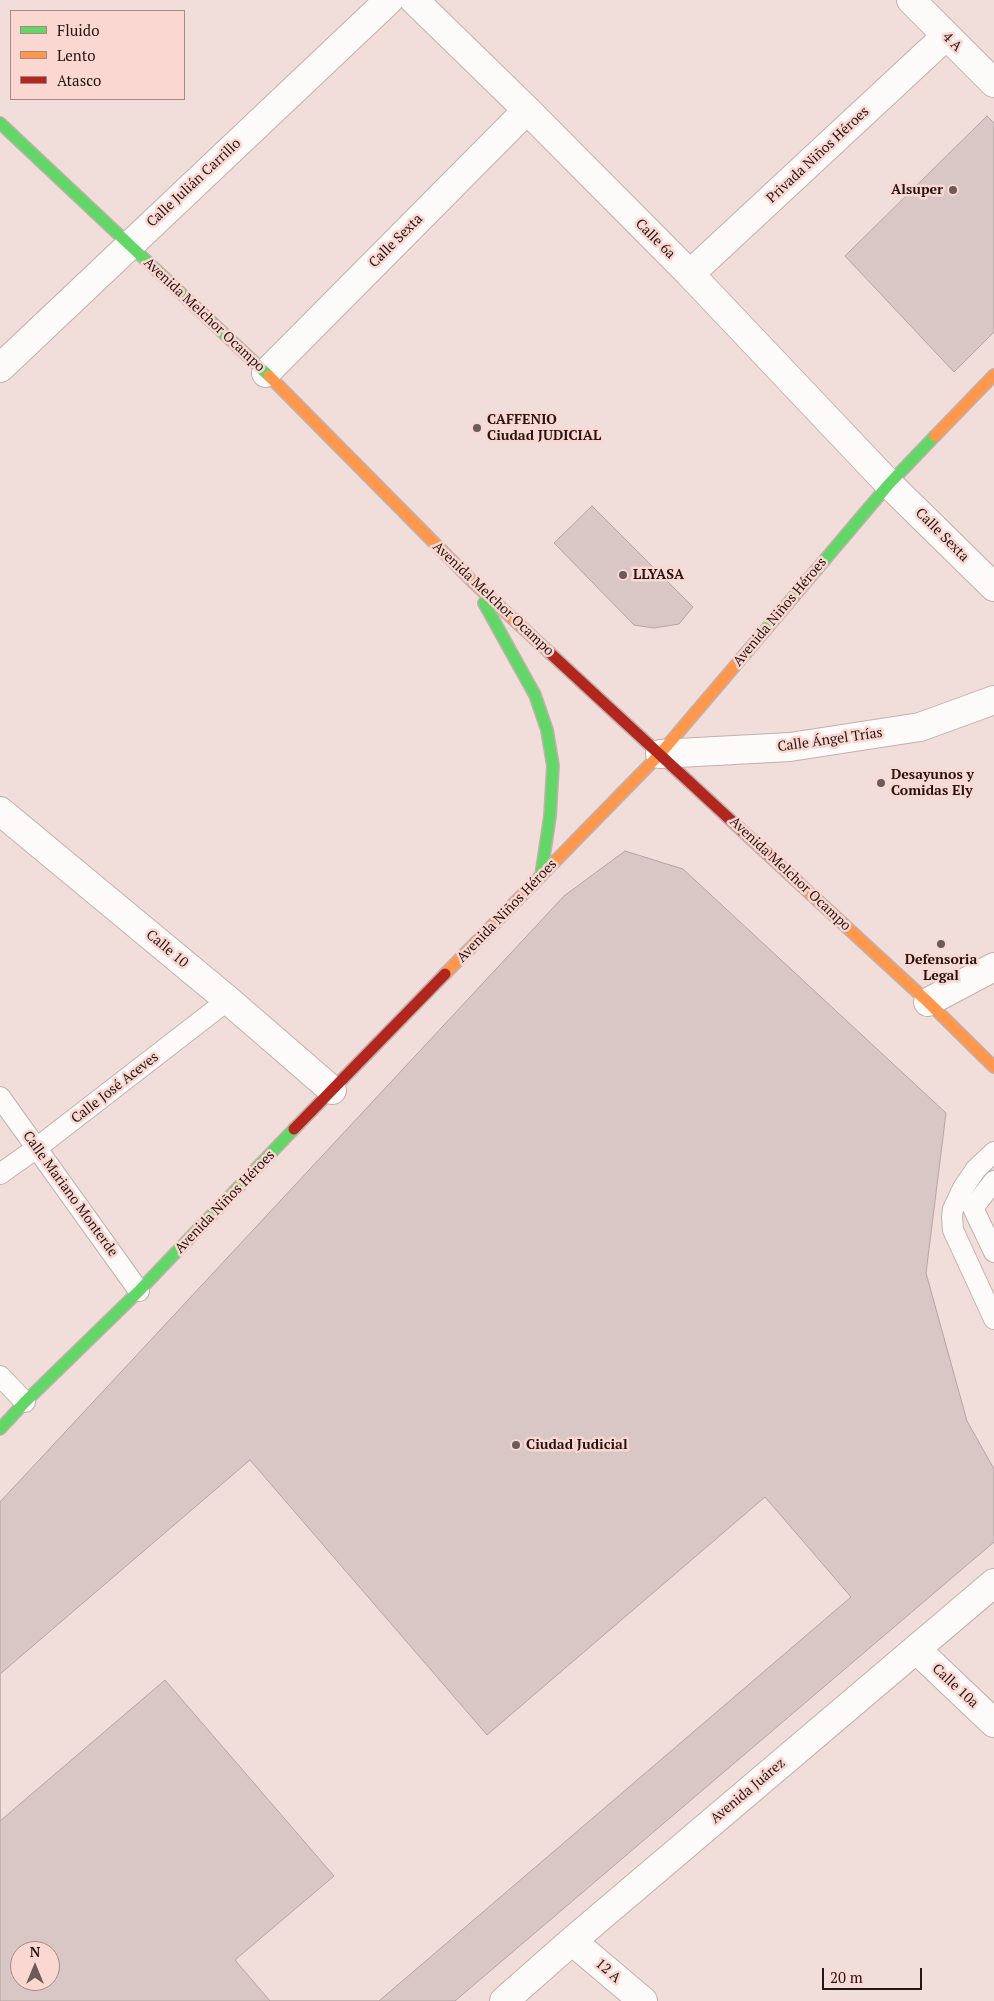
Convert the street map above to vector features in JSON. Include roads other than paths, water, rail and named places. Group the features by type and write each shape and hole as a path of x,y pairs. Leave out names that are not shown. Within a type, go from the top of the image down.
{"main road":[{"name":"Avenida Melchor Ocampo","path":"0,122 128,245 266,373 472,582 928,1002 994,1068"},
{"name":"Avenida Niños Héroes","path":"0,1429 139,1290 660,754 889,484 994,375"},
{"path":"472,582 535,694 547,730 553,766 550,816 541,876"}],"street":[{"name":"Calle Julián Carrillo","path":"0,368 389,0"},
{"name":"Calle 6a","path":"414,0 527,110 690,274 889,484"},
{"name":"4 A","path":"911,0 994,83"},
{"name":"Privada Niños Héroes","path":"690,274 946,36"},
{"name":"Calle Sexta","path":"266,373 527,110"},
{"name":"Calle Sexta","path":"889,484 994,587"},
{"name":"Calle Ángel Trías","path":"660,754 790,747 920,727 994,700"},
{"name":"Calle 10","path":"0,811 228,1000 332,1090"},
{"path":"928,1002 994,967"},
{"name":"Avenida Juárez","path":"504,2001 572,1941 994,1583"},
{"name":"Calle 10a","path":"916,1648 994,1723"},
{"name":"12 A","path":"572,1941 643,2001"}],"lane":[{"name":"Calle José Aceves","path":"0,1174 38,1148 228,1000"},
{"name":"Calle Mariano Monterde","path":"0,1097 139,1290"},
{"path":"994,1152 976,1169 952,1209 953,1230 994,1319"},
{"path":"994,1182 974,1208 994,1252"},
{"path":"0,1376 25,1402"}],"place":[{"name":"Alsuper","path":"953,190"},
{"name":"CAFFENIO Ciudad JUDICIAL","path":"477,428"},
{"name":"LLYASA","path":"623,575"},
{"name":"Desayunos y Comidas Ely","path":"881,783"},
{"name":"Defensoria Legal","path":"941,944"},
{"name":"Ciudad Judicial","path":"516,1445"}]}
